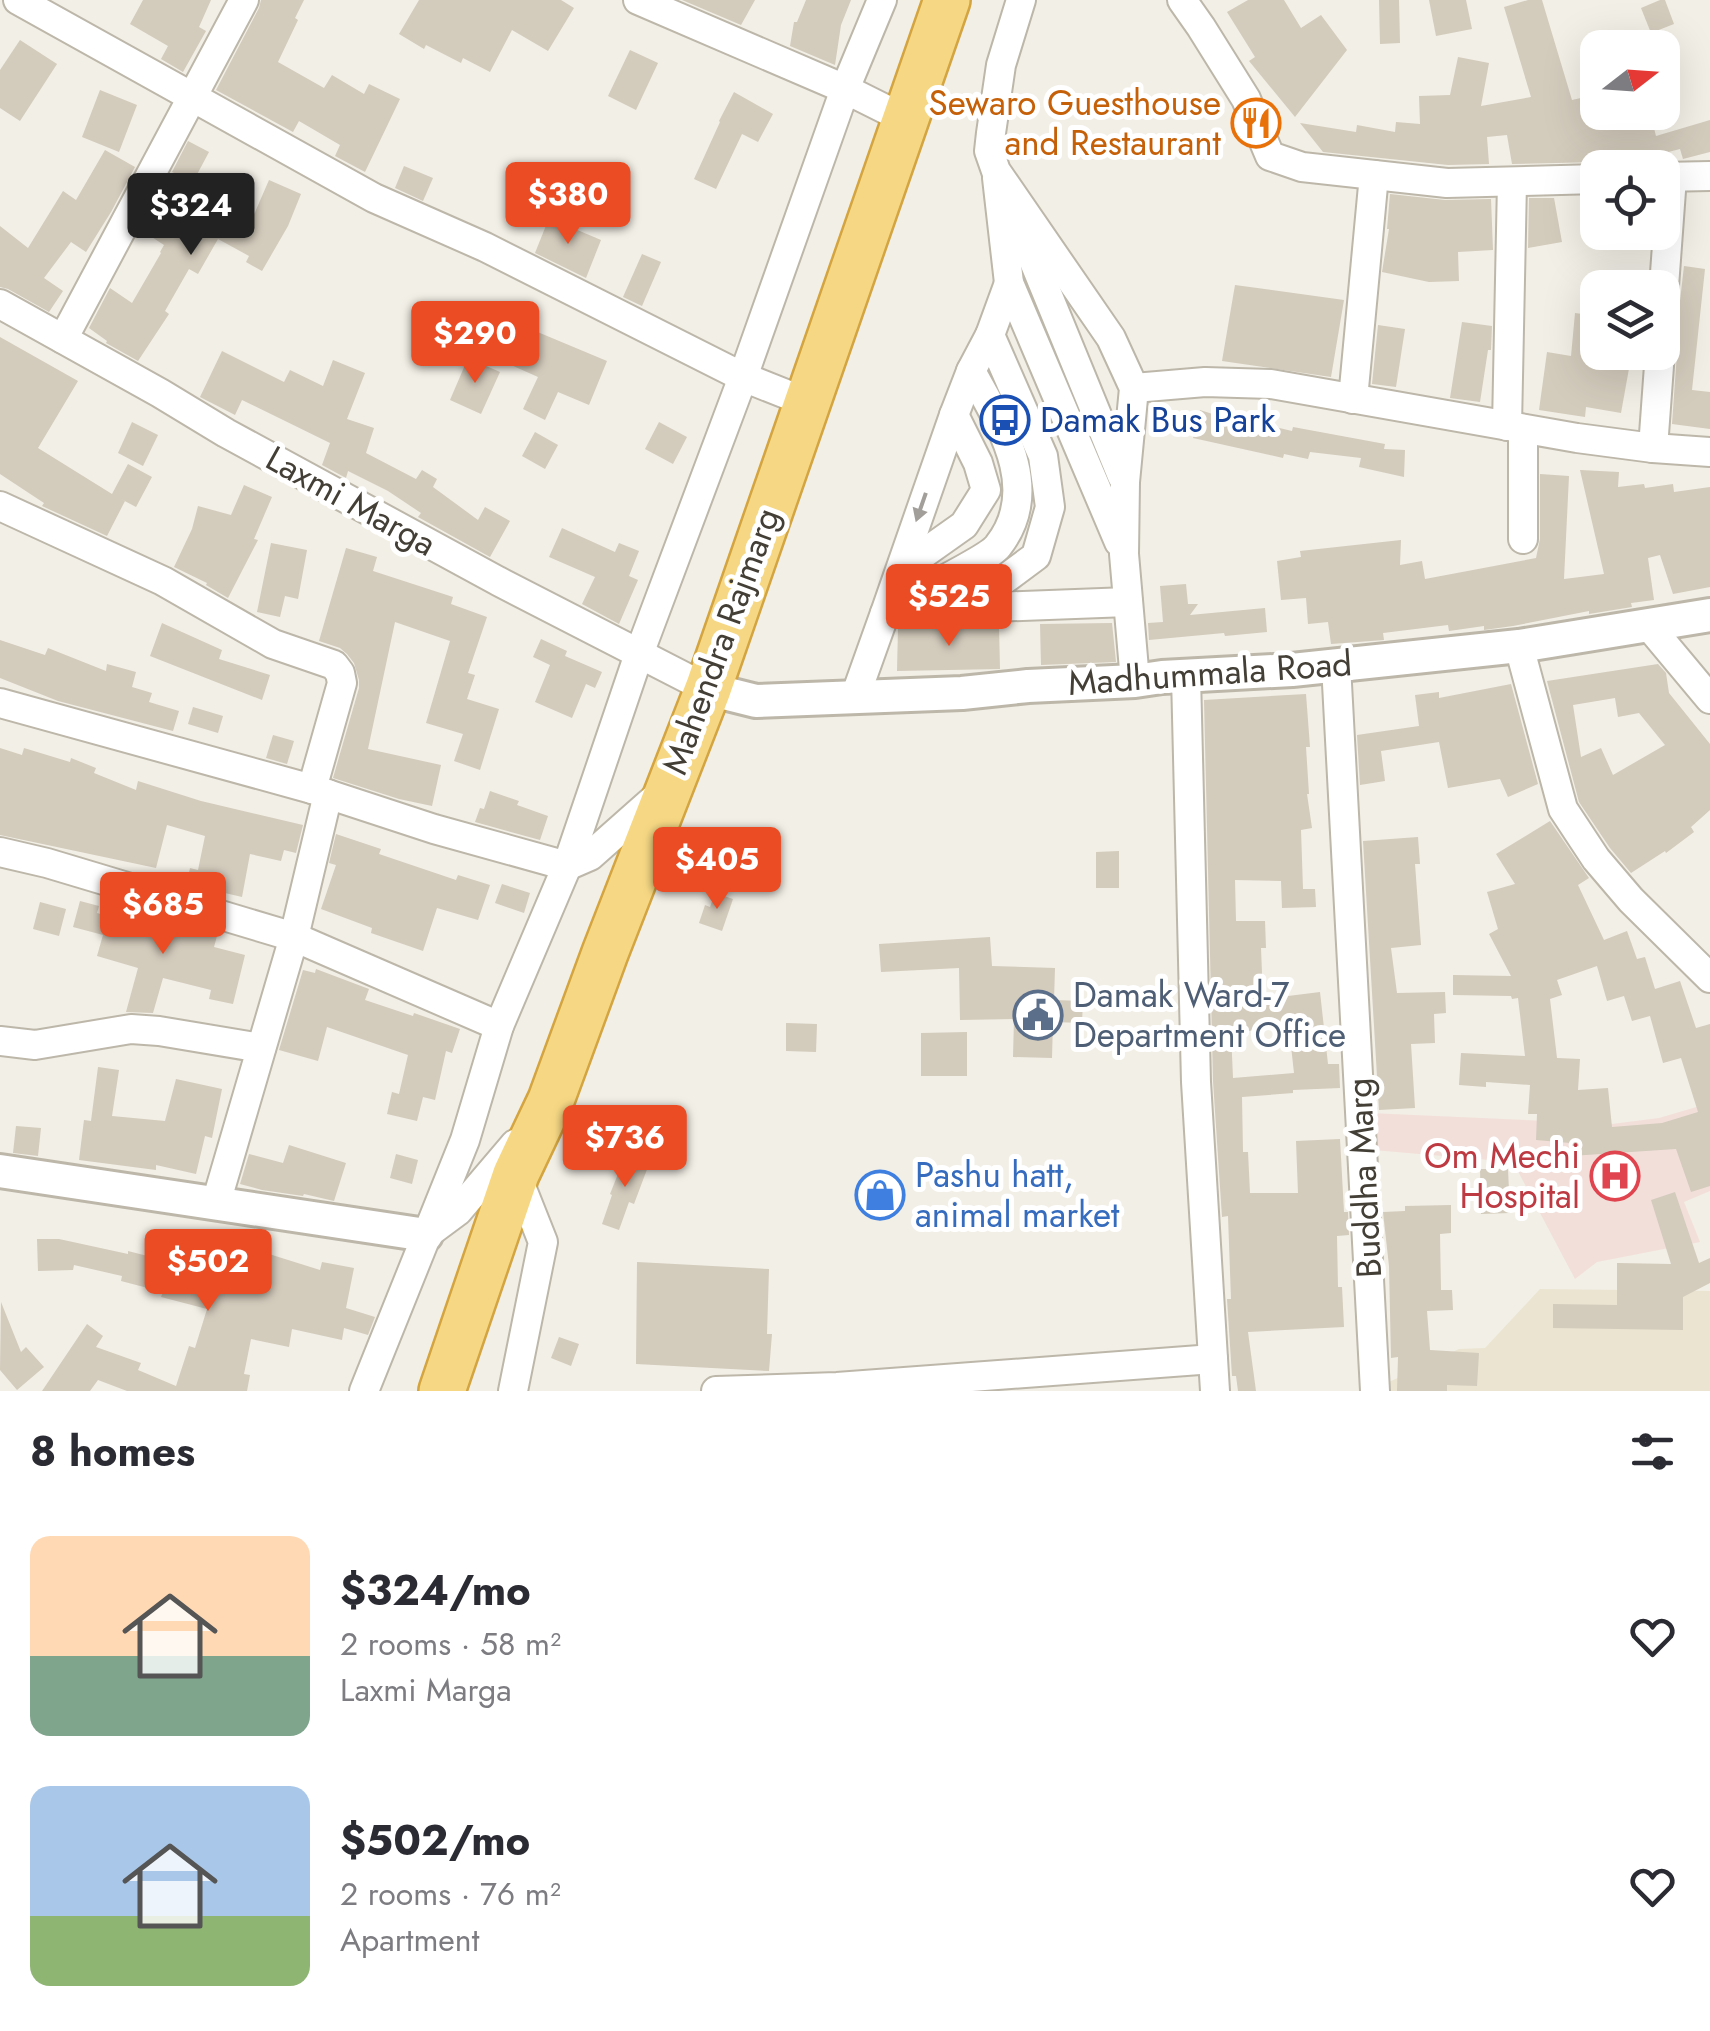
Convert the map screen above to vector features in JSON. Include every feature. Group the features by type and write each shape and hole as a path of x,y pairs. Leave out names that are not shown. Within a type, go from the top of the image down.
{"highway":[{"name":"Mahendra Rajmarg","path":"442,1391 516,1174 551,1100 708,689 946,0"}],"street":[{"path":"18,0 374,198 485,247 743,377 806,402"},
{"path":"64,339 244,0"},
{"path":"638,0 906,119"},
{"path":"364,1391 465,1140 499,1026 567,866 639,654 743,377 844,89 882,0"},
{"path":"1022,0 1001,65 990,151 1125,482"},
{"path":"1182,0 1246,99 1270,156 1302,167 1446,183 1580,180"},
{"path":"996,171 1009,283 1124,554"},
{"path":"996,171 1111,338 1134,388 1125,482 1124,554 1135,682"},
{"path":"1353,399 1374,176"},
{"path":"1680,177 1710,176"},
{"path":"1512,182 1515,428 1523,539"},
{"path":"854,697 954,416 1009,283"},
{"name":"Laxmi Marga","path":"0,304 498,581 708,689"},
{"path":"884,613 994,587 1036,556 1050,508 1043,456 990,335"},
{"path":"1653,448 1659,370"},
{"path":"884,613 997,548 1015,514 1018,474 1003,430 972,371"},
{"path":"1134,388 1206,382 1270,384 1515,428 1710,452"},
{"path":"884,613 923,554 964,525 986,490 978,463 954,416"},
{"path":"0,506 163,581 273,644 334,665 340,674 342,682 294,938 216,1203"},
{"path":"884,613 1128,602"},
{"name":"Madhummala Road","path":"708,689 756,701 1135,682 1519,646 1710,615"},
{"path":"1650,626 1710,699"},
{"path":"1519,646 1563,809 1596,858 1632,900 1710,978"},
{"name":"Buddha Marg","path":"1336,665 1375,1391"},
{"path":"1186,676 1196,1082 1215,1391"},
{"path":"0,703 567,866 590,856 669,786"},
{"path":"0,852 294,938 499,1026"},
{"path":"0,1042 47,1044 131,1029 260,1048"},
{"path":"0,1171 426,1235 458,1210 551,1100"},
{"path":"513,1391 542,1242 516,1174"},
{"path":"716,1391 837,1389 1213,1359"}],"shaded area":[{"name":"Om Mechi Hospital","path":"1710,1103 1710,1191 1684,1202 1700,1242 1597,1262 1575,1279 1513,1162 1373,1150 1369,1113 1612,1124 1659,1118"},
{"path":"1540,1289 1710,1291 1710,1391 1389,1391 1389,1382 1459,1349 1485,1348"}],"building":[{"path":"143,0 211,0 199,27 206,31 183,72 161,59 168,46 130,24"},
{"path":"261,0 304,0 278,62 324,88 332,75 364,94 369,84 400,99 365,172 335,156 340,145 299,121 293,132 216,90"},
{"path":"419,0 561,0 574,8 548,51 512,30 490,72 426,45 424,49 399,34"},
{"path":"682,0 755,0 741,25"},
{"path":"806,0 851,0 841,25 835,65 790,46 794,22"},
{"path":"1248,0 1284,0 1301,28 1321,15 1347,50 1295,117 1249,61 1255,57 1227,12"},
{"path":"1379,0 1399,0 1400,43 1380,44"},
{"path":"1429,0 1466,0 1472,29 1436,36"},
{"path":"1542,0 1572,100 1580,98 1580,130 1654,130 1656,136 1710,120 1710,152 1683,159 1680,149 1580,150 1580,162 1512,164 1507,135 1487,137 1489,164 1448,165 1323,152 1300,123 1356,132 1357,125 1395,132 1396,122 1420,124 1419,96 1450,95 1458,57 1489,63 1481,106 1531,97 1504,7"},
{"path":"1665,0 1674,24 1650,30 1641,8"},
{"path":"20,40 57,64 20,121 0,108 0,70"},
{"path":"630,50 658,63 636,110 608,96"},
{"path":"100,90 137,105 119,152 82,137"},
{"path":"734,92 773,114 758,142 742,134 716,189 694,179"},
{"path":"188,141 209,152 193,182 172,172"},
{"path":"105,150 135,167 86,252 71,242 44,278 63,291 49,312 0,287 0,226 28,248 63,191 76,200"},
{"path":"404,166 433,178 423,201 395,188"},
{"path":"269,180 301,194 262,271 246,262 249,256 218,239 198,274 189,269 165,311 169,314 138,361 89,328 110,288 132,303 161,253 164,245 141,230 155,204 177,217 204,182 252,219"},
{"path":"1390,194 1445,200 1491,199 1493,250 1458,252 1459,281 1429,282 1382,272"},
{"path":"1529,198 1554,198 1562,242 1528,248"},
{"path":"549,218 601,240 586,278 535,253"},
{"path":"642,254 661,262 642,306 623,297"},
{"path":"1684,266 1705,269 1692,390 1710,392 1710,429 1672,424 1676,370 1680,370"},
{"path":"1235,285 1344,300 1331,377 1222,361"},
{"path":"1575,313 1580,314 1580,370 1629,370 1621,413 1586,407 1585,417 1539,410 1547,352 1571,356"},
{"path":"1462,322 1492,326 1480,402 1450,398"},
{"path":"1378,325 1405,329 1396,387 1372,384"},
{"path":"528,328 607,361 589,405 558,392 545,420 523,409 538,377 511,365"},
{"path":"0,337 78,381 38,448 112,494 128,464 152,477 136,507 125,501 107,536 42,506 44,503 0,474"},
{"path":"222,351 284,382 290,370 323,386 333,360 365,373 347,419 374,428 366,453 416,479 422,470 437,479 433,487 478,520 485,507 510,521 490,557 418,517 421,513 388,491 348,471 346,478 322,465 330,443 242,400 235,415 200,397"},
{"path":"468,358 500,372 481,414 450,400"},
{"path":"1200,410 1244,424 1245,420 1292,431 1293,427 1385,444 1384,449 1405,450 1404,477 1359,467 1361,458 1310,452 1308,459 1284,454 1283,458 1193,438"},
{"path":"132,422 158,435 143,466 118,453"},
{"path":"659,422 687,437 673,464 645,449"},
{"path":"535,432 558,445 545,469 522,456"},
{"path":"1580,470 1619,472 1618,487 1673,484 1674,492 1710,487 1710,587 1673,594 1660,555 1648,558 1654,600 1631,603 1632,607 1484,630 1484,626 1449,631 1448,625 1383,633 1384,640 1331,644 1328,622 1308,624 1306,598 1281,600 1277,561 1301,557 1300,551 1401,540 1400,565 1422,561 1425,579 1536,558 1540,539 1540,474 1569,476 1564,579 1604,574"},
{"path":"244,485 272,497 254,539 258,540 228,598 174,567 198,506 231,515"},
{"path":"562,528 615,552 619,543 639,551 629,576 638,580 619,624 582,604 595,577 549,557"},
{"path":"271,543 307,550 298,599 285,596 280,617 257,612"},
{"path":"346,548 377,557 373,571 453,597 451,604 487,617 468,673 475,675 467,699 499,709 480,770 454,761 463,734 426,723 450,641 395,622 368,749 441,765 432,806 333,778 359,680 347,654 319,641"},
{"path":"1186,584 1188,604 1198,604 1190,615 1265,608 1267,632 1149,640 1148,623 1163,622 1160,586"},
{"path":"162,623 222,650 219,659 270,675 262,700 150,656"},
{"path":"1112,623 1116,662 1041,665 1040,624"},
{"path":"999,627 1000,669 897,671 898,629"},
{"path":"541,639 567,651 565,656 602,672 595,688 586,684 572,718 535,702 550,665 533,657"},
{"path":"0,640 45,655 48,648 106,671 107,664 136,672 132,687 152,693 149,702 179,711 173,731 58,701 0,678"},
{"path":"1658,664 1666,673 1669,693 1710,744 1710,810 1691,827 1694,832 1631,873 1579,802 1547,681","holes":["1615,698 1618,717 1639,713 1665,745 1613,775 1601,748 1581,757 1573,705"]},
{"path":"1511,684 1538,784 1508,797 1500,779 1448,788 1439,742 1381,751 1385,781 1360,785 1357,735 1419,726 1415,695 1439,692 1439,698"},
{"path":"1306,694 1310,747 1306,747 1307,794 1312,828 1301,830 1303,889 1315,889 1316,907 1282,908 1281,881 1235,880 1236,921 1265,921 1266,948 1261,948 1263,999 1320,992 1328,1064 1339,1064 1340,1088 1242,1097 1243,1152 1248,1152 1250,1193 1298,1193 1296,1141 1340,1139 1344,1212 1348,1212 1349,1235 1337,1236 1344,1327 1248,1332 1256,1391 1238,1391 1236,1376 1232,1376 1227,1299 1231,1299 1228,1216 1222,1217 1213,1081 1204,700","holes":["1289,1028 1294,1073 1233,1078 1231,1032"]},
{"path":"193,707 223,716 218,733 188,724"},
{"path":"273,735 294,741 287,764 266,758"},
{"path":"0,748 22,755 24,748 70,762 71,758 96,768 94,773 136,790 138,781 201,801 303,825 296,853 284,850 281,861 250,854 242,897 212,890 211,894 186,886 190,868 198,870 205,836 167,825 156,868 0,835"},
{"path":"490,791 548,816 540,840 475,822"},
{"path":"1550,821 1589,878 1578,885 1604,940 1627,931 1637,959 1645,957 1655,989 1680,981 1696,1028 1710,1024 1710,1186 1691,1192 1676,1149 1571,1156 1570,1143 1536,1140 1537,1114 1528,1114 1530,1085 1459,1085 1461,1053 1525,1056 1518,998 1453,995 1453,975 1511,976 1489,934 1498,929 1487,892 1515,884 1496,854","holes":["1597,966 1607,1001 1624,996 1632,1021 1650,1016 1663,1063 1681,1058 1698,1112 1662,1123 1612,1127 1608,1088 1578,1090 1580,1059 1557,1058 1550,999 1562,995 1557,980"]},
{"path":"336,834 381,849 379,854 456,880 458,875 490,885 478,920 437,908 423,951 371,933 372,928 321,909 336,865 329,863"},
{"path":"1418,837 1420,864 1415,864 1421,945 1391,948 1397,993 1445,992 1446,1013 1434,1014 1435,1043 1411,1044 1415,1108 1379,1110 1363,841"},
{"path":"1119,851 1119,888 1096,888 1096,852"},
{"path":"736,853 763,862 756,883 729,874"},
{"path":"502,884 530,893 524,913 495,903"},
{"path":"715,893 733,899 722,931 699,923 705,905 710,907"},
{"path":"80,901 99,906 97,913 153,929 155,923 187,933 189,928 217,936 214,947 245,955 233,1004 209,999 211,990 163,978 153,1013 126,1012 138,968 97,956 103,935 73,927"},
{"path":"40,902 66,909 59,936 33,929"},
{"path":"990,937 992,966 1055,968 1054,1000 1083,1001 1082,1023 1053,1022 1052,1058 1013,1057 1014,1019 960,1020 959,968 881,972 879,944"},
{"path":"316,969 369,989 365,1000 460,1029 452,1053 446,1051 435,1100 423,1097 417,1121 387,1114 392,1092 399,1094 408,1055 327,1027 318,1061 279,1050 303,970 315,973"},
{"path":"786,1023 817,1024 816,1052 786,1051"},
{"path":"967,1032 967,1076 921,1076 921,1033"},
{"path":"98,1067 119,1070 112,1116 165,1121 176,1079 222,1089 212,1138 205,1136 196,1174 156,1165 156,1170 79,1160 84,1120 91,1121"},
{"path":"16,1126 41,1128 38,1156 13,1153"},
{"path":"289,1145 346,1163 334,1201 240,1184 249,1154 283,1163"},
{"path":"396,1154 418,1160 412,1184 390,1178"},
{"path":"626,1154 649,1164 619,1230 602,1224"},
{"path":"1480,1169 1508,1169 1510,1213 1481,1214"},
{"path":"1675,1192 1699,1263 1710,1258 1710,1283 1683,1297 1683,1330 1553,1328 1553,1304 1617,1305 1617,1263 1671,1264 1651,1200"},
{"path":"1451,1205 1451,1233 1440,1234 1441,1290 1452,1290 1453,1310 1427,1311 1430,1350 1479,1353 1477,1386 1447,1385 1447,1391 1397,1391 1398,1357 1391,1358 1389,1266 1383,1212 1405,1211 1405,1206"},
{"path":"37,1239 59,1239 171,1262 172,1257 222,1271 228,1252 265,1264 269,1254 320,1270 322,1262 354,1268 346,1308 375,1317 368,1335 344,1328 342,1340 292,1329 289,1347 251,1339 244,1374 250,1375 247,1391 127,1391 98,1380 90,1391 42,1391 87,1324 103,1336 96,1347 141,1363 138,1370 176,1386 189,1346 195,1348 207,1309 161,1297 163,1292 121,1281 122,1276 74,1265 73,1270 38,1271"},
{"path":"637,1262 769,1269 769,1371 636,1364"},
{"path":"1,1302 21,1352 26,1347 44,1367 17,1390 0,1370"},
{"path":"559,1337 579,1344 571,1366 551,1358"}],"place":[{"name":"Sewaro Guesthouse and Restaurant","path":"1256,123"},
{"name":"Damak Bus Park","path":"1005,420"},
{"name":"Damak Ward-7 Department Office","path":"1038,1015"},
{"name":"Om Mechi Hospital","path":"1615,1176"},
{"name":"Pashu hatt, animal market","path":"880,1195"}]}
